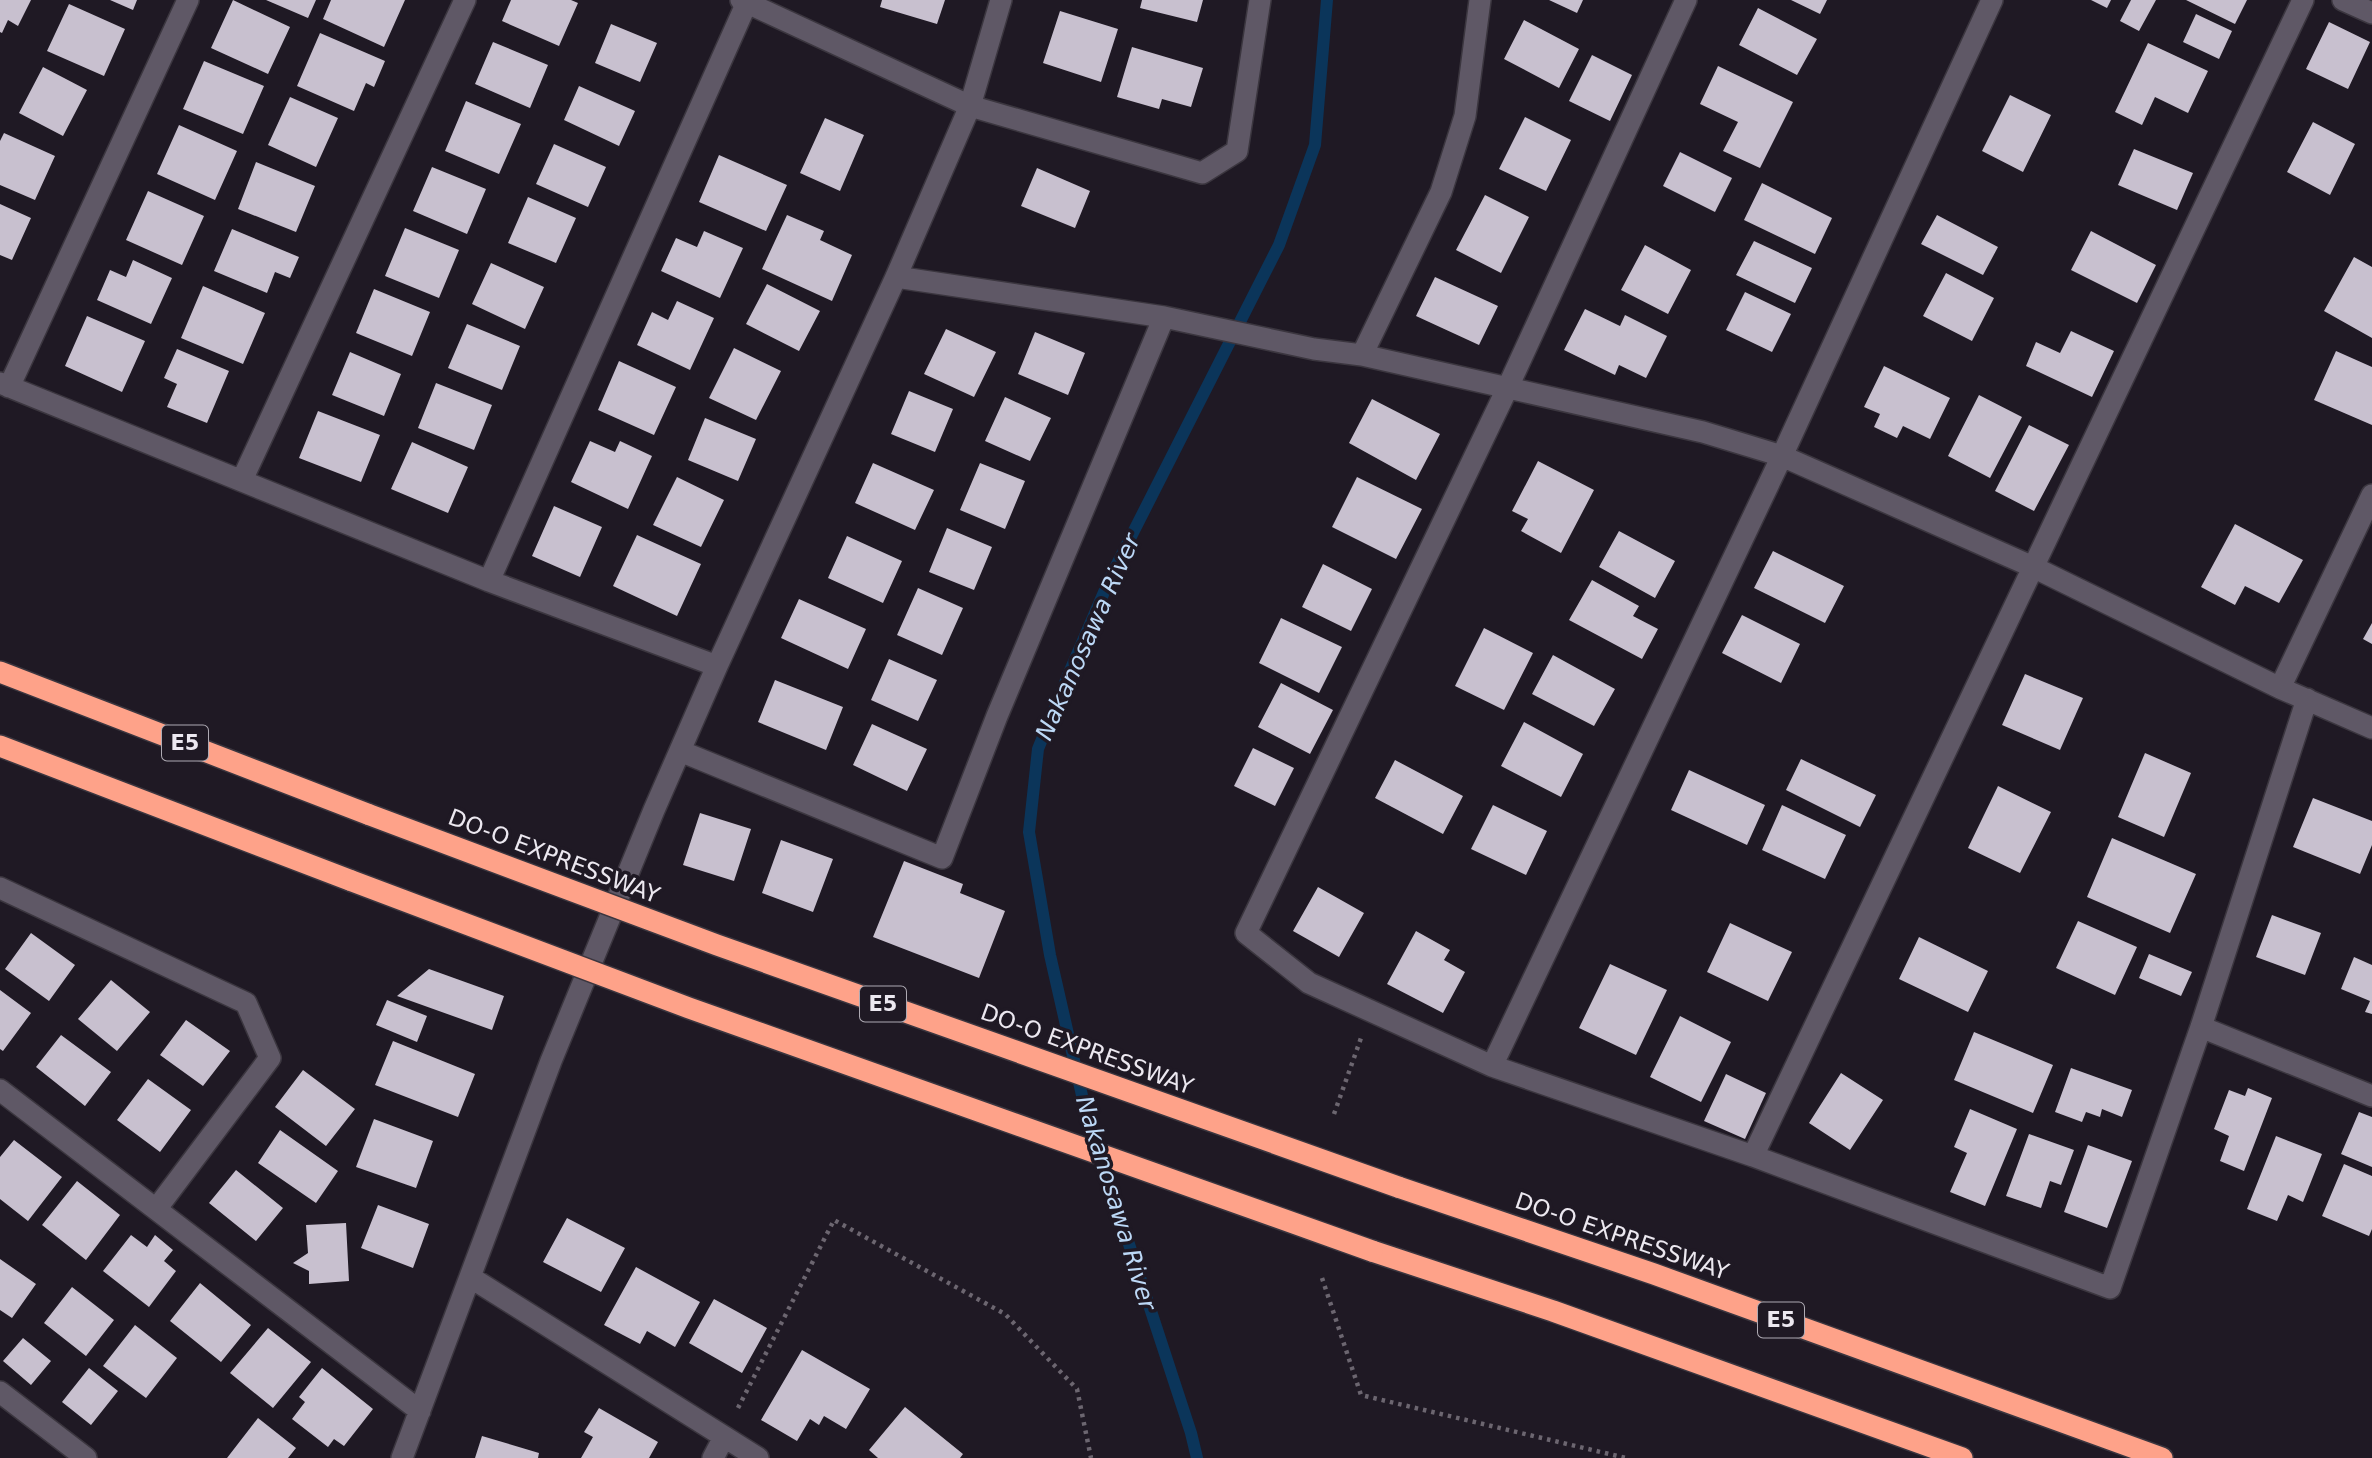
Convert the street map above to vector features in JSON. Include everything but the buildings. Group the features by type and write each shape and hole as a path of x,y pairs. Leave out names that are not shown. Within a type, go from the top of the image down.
{"highway":[{"name":"DO-O EXPRESSWAY","path":"0,672 717,945 1398,1187 1667,1279 2162,1458"},
{"path":"0,746 689,1008 1373,1251 1553,1311 1962,1458"}],"street":[{"path":"188,0 5,385 489,581 717,666"},
{"path":"243,480 465,0"},
{"path":"402,1458 551,1061 717,666 896,277 970,106 1001,0"},
{"path":"489,581 746,1 970,106 1202,173 1237,151 1260,0"},
{"path":"1362,355 1441,192 1465,116 1480,0"},
{"path":"1686,0 1507,389 1246,933 1309,983 1492,1066 1753,1156 2110,1288 2201,1027 2307,699"},
{"path":"1492,1066 1782,456 1992,0"},
{"path":"1753,1156 2302,0"},
{"path":"2343,0 2372,13"},
{"path":"896,277 1164,317 1314,349 1362,355 1703,432 1782,456 2033,567 2280,688 2372,728"},
{"path":"680,751 943,858 997,716 1164,317"},
{"path":"2280,688 2372,495"},
{"path":"0,888 246,1003 270,1058 157,1208"},
{"path":"2201,1027 2372,1096"},
{"path":"0,1090 420,1411"},
{"path":"470,1277 758,1458"},
{"path":"0,1392 86,1458"},
{"path":"713,1458 724,1437"}],"path":[{"path":"1334,1114 1370,1011"},
{"path":"724,1437 834,1220 1005,1314 1077,1389 1091,1458"},
{"path":"1322,1278 1361,1395 1626,1458"}],"waterway":[{"name":"Nakanosawa River","path":"1197,1458 1086,1113 1050,955 1029,832 1038,749 1069,673 1111,576 1279,245 1315,145 1327,0"}]}
